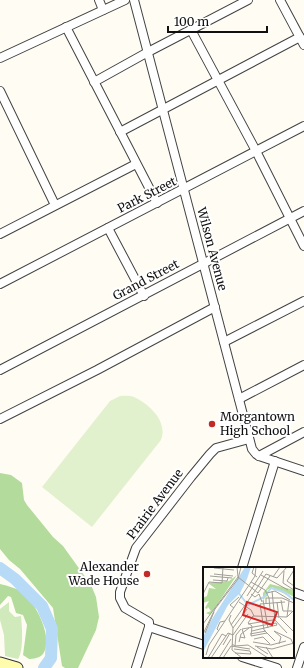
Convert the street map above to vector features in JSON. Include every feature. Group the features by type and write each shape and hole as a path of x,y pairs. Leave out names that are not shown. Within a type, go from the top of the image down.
{"street":[{"path":"99,0 103,10"},
{"path":"0,58 125,0"},
{"name":"Wilson Avenue","path":"134,0 249,439 252,449 259,456"},
{"path":"94,82 248,0"},
{"path":"280,0 304,45"},
{"path":"66,27 156,203"},
{"path":"191,30 256,151 304,246"},
{"path":"120,132 300,37"},
{"path":"0,91 55,206"},
{"name":"Park Street","path":"0,284 304,126"},
{"path":"0,234 136,164"},
{"name":"Grand Street","path":"0,370 304,211"},
{"path":"108,228 144,296"},
{"path":"224,342 304,300"},
{"path":"0,419 97,370 215,307"},
{"path":"239,399 304,365"},
{"path":"259,456 304,432"},
{"name":"Prairie Avenue","path":"149,627 149,622 125,608 120,598 120,592 136,548 191,477 216,448 249,439"},
{"path":"259,456 304,471"},
{"path":"242,567 275,461"},
{"path":"294,592 304,596"},
{"path":"136,668 149,627 203,645"},
{"path":"297,668 304,646"},
{"path":"245,658 277,668"},
{"path":"0,663 17,668"}],"green space":[{"path":"120,396 134,397 147,405 157,415 163,433 161,440 92,527 42,487 110,401"},
{"path":"0,473 11,475 22,483 24,500 27,505 53,537 63,546 91,585 96,597 99,617 96,630 78,668 65,668 62,666 53,608 20,569 9,560 0,549"},
{"path":"0,584 21,591 28,598 38,613 45,631 46,640 46,647 43,654 40,656 29,659 23,655 27,625 23,615 16,613 11,597 8,596 0,605"},
{"path":"9,602 9,611 15,617 21,616 22,644 18,659 5,656 4,635 0,620 0,609"}],"waterway":[{"path":"0,568 15,579 42,606 52,629 51,658 44,668"}],"place":[{"name":"Morgantown High School","path":"212,424"},
{"name":"Alexander Wade House","path":"147,574"}]}
